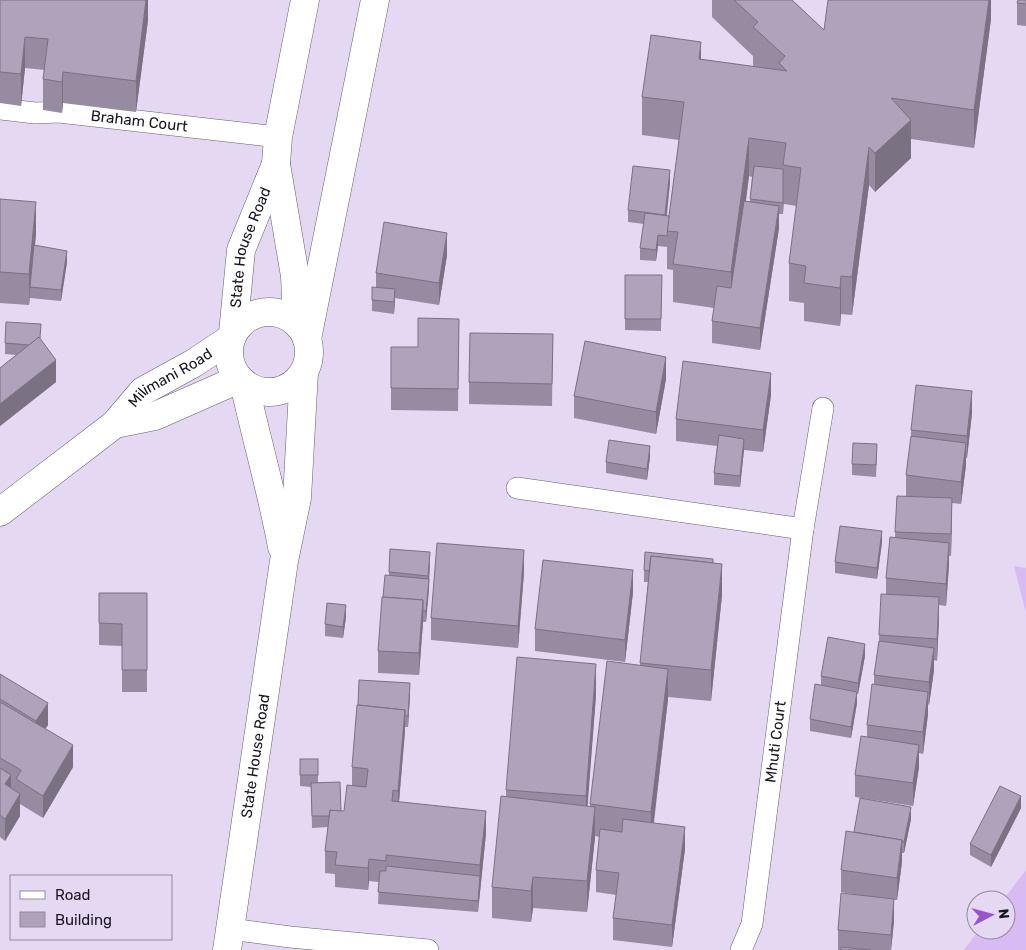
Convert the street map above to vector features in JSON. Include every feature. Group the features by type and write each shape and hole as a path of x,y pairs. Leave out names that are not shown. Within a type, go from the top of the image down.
{"main road":[{"name":"State House Road","path":"302,331 295,276 276,164 278,137 305,0"},
{"path":"302,331 287,315 275,312 262,312 250,316 240,323 232,336 228,353 232,367 241,381 256,390 270,392 283,390 295,382 304,372 308,358 302,331 375,0"},
{"name":"State House Road","path":"232,336 241,250 276,164"},
{"name":"Milimani Road","path":"0,512 115,424 143,391 194,363 232,336"},
{"name":"State House Road","path":"229,940 284,561 297,498 304,372"},
{"name":"State House Road","path":"241,381 260,457 273,499 284,561"},
{"name":"Milimani Road","path":"115,424 155,416 241,381"}],"lane":[{"name":"Braham Court","path":"0,109 35,113 59,112 278,137"},
{"name":"Mhuti Court","path":"741,950 752,924 804,529 823,408"},
{"path":"517,488 804,529"},
{"path":"229,940 428,950"}],"shaded area":[{"path":"1014,566 1026,568 1026,613"},
{"path":"1026,870 1026,950 964,950 972,940 1016,940 1016,890 1011,890"}],"building":[{"path":"0,0 146,0 136,81 63,72 62,82 43,79 48,39 25,37 21,74 0,72"},
{"path":"734,0 792,0 824,30 828,0 989,0 974,110 891,98 911,120 875,153 869,147 852,277 841,276 840,288 804,283 806,266 789,263 801,168 783,165 786,143 749,138 731,272 673,264 678,232 667,231 684,102 642,97 651,35 701,42 699,59 787,71 779,63 785,56 753,27 758,22"},
{"path":"1018,0 1026,0 1026,4 1017,3"},
{"path":"633,166 670,170 665,215 628,210"},
{"path":"754,166 783,169 783,203 750,199"},
{"path":"0,199 36,202 29,274 0,272"},
{"path":"744,201 779,206 760,328 712,321 717,286 731,288"},
{"path":"645,213 669,216 667,236 658,235 656,250 640,248"},
{"path":"384,222 447,233 439,283 376,273"},
{"path":"34,245 67,251 61,290 30,287"},
{"path":"625,275 662,275 661,319 625,319"},
{"path":"372,287 395,289 394,302 372,300"},
{"path":"418,318 459,319 458,389 391,388 391,347 418,347"},
{"path":"6,322 41,324 40,338 29,345 5,343"},
{"path":"470,333 553,334 552,384 469,382"},
{"path":"39,337 56,360 0,404 0,368"},
{"path":"585,341 666,357 656,412 574,396"},
{"path":"683,361 771,373 763,430 676,419"},
{"path":"916,385 972,391 967,436 911,430"},
{"path":"719,435 744,439 740,476 714,473"},
{"path":"911,436 966,443 961,482 906,475"},
{"path":"609,440 650,446 647,469 606,462"},
{"path":"853,443 877,444 876,465 852,464"},
{"path":"897,496 952,498 951,534 895,532"},
{"path":"840,526 882,531 877,568 835,562"},
{"path":"890,537 949,543 946,584 886,578"},
{"path":"437,543 524,550 518,626 431,618"},
{"path":"390,549 430,552 428,576 389,572"},
{"path":"645,552 713,559 713,563 651,556 649,571 644,570"},
{"path":"651,556 722,564 711,670 640,663"},
{"path":"543,560 633,570 625,640 535,629"},
{"path":"385,575 429,579 426,611 423,611 423,600 383,597"},
{"path":"99,593 147,593 147,670 122,670 122,624 99,623"},
{"path":"881,594 939,597 937,639 879,635"},
{"path":"382,597 423,600 419,653 378,651"},
{"path":"327,603 346,605 343,627 325,624"},
{"path":"828,637 865,644 858,683 821,676"},
{"path":"879,641 934,648 929,682 874,675"},
{"path":"517,657 596,664 586,796 506,790"},
{"path":"607,661 668,669 651,812 590,804"},
{"path":"0,674 48,703 36,721 0,699"},
{"path":"359,680 410,683 408,716 405,716 405,710 358,705"},
{"path":"815,684 857,692 851,727 810,719"},
{"path":"872,684 928,692 923,732 867,725"},
{"path":"0,702 73,745 43,796 16,779 21,770 0,758"},
{"path":"357,705 405,710 398,791 393,790 392,801 486,811 480,865 386,855 386,861 369,859 368,868 335,865 337,852 325,851 330,810 344,811 347,785 366,787 368,769 352,767"},
{"path":"861,736 919,745 913,783 855,775"},
{"path":"300,759 318,759 318,775 300,775"},
{"path":"0,768 11,775 5,784 20,794 5,819 0,815"},
{"path":"340,782 341,811 330,810 329,816 312,816 311,783"},
{"path":"1000,786 1021,796 991,855 970,844"},
{"path":"501,796 595,807 587,881 533,877 531,891 492,887"},
{"path":"860,798 911,807 904,842 902,840 854,832"},
{"path":"623,819 685,827 672,925 613,918 619,873 596,870 600,829 622,832"},
{"path":"846,831 902,840 897,878 841,870"},
{"path":"386,866 480,876 478,901 378,892 380,871 386,871"},
{"path":"841,893 894,899 891,935 838,930"},
{"path":"841,947 871,950 841,950"}]}
